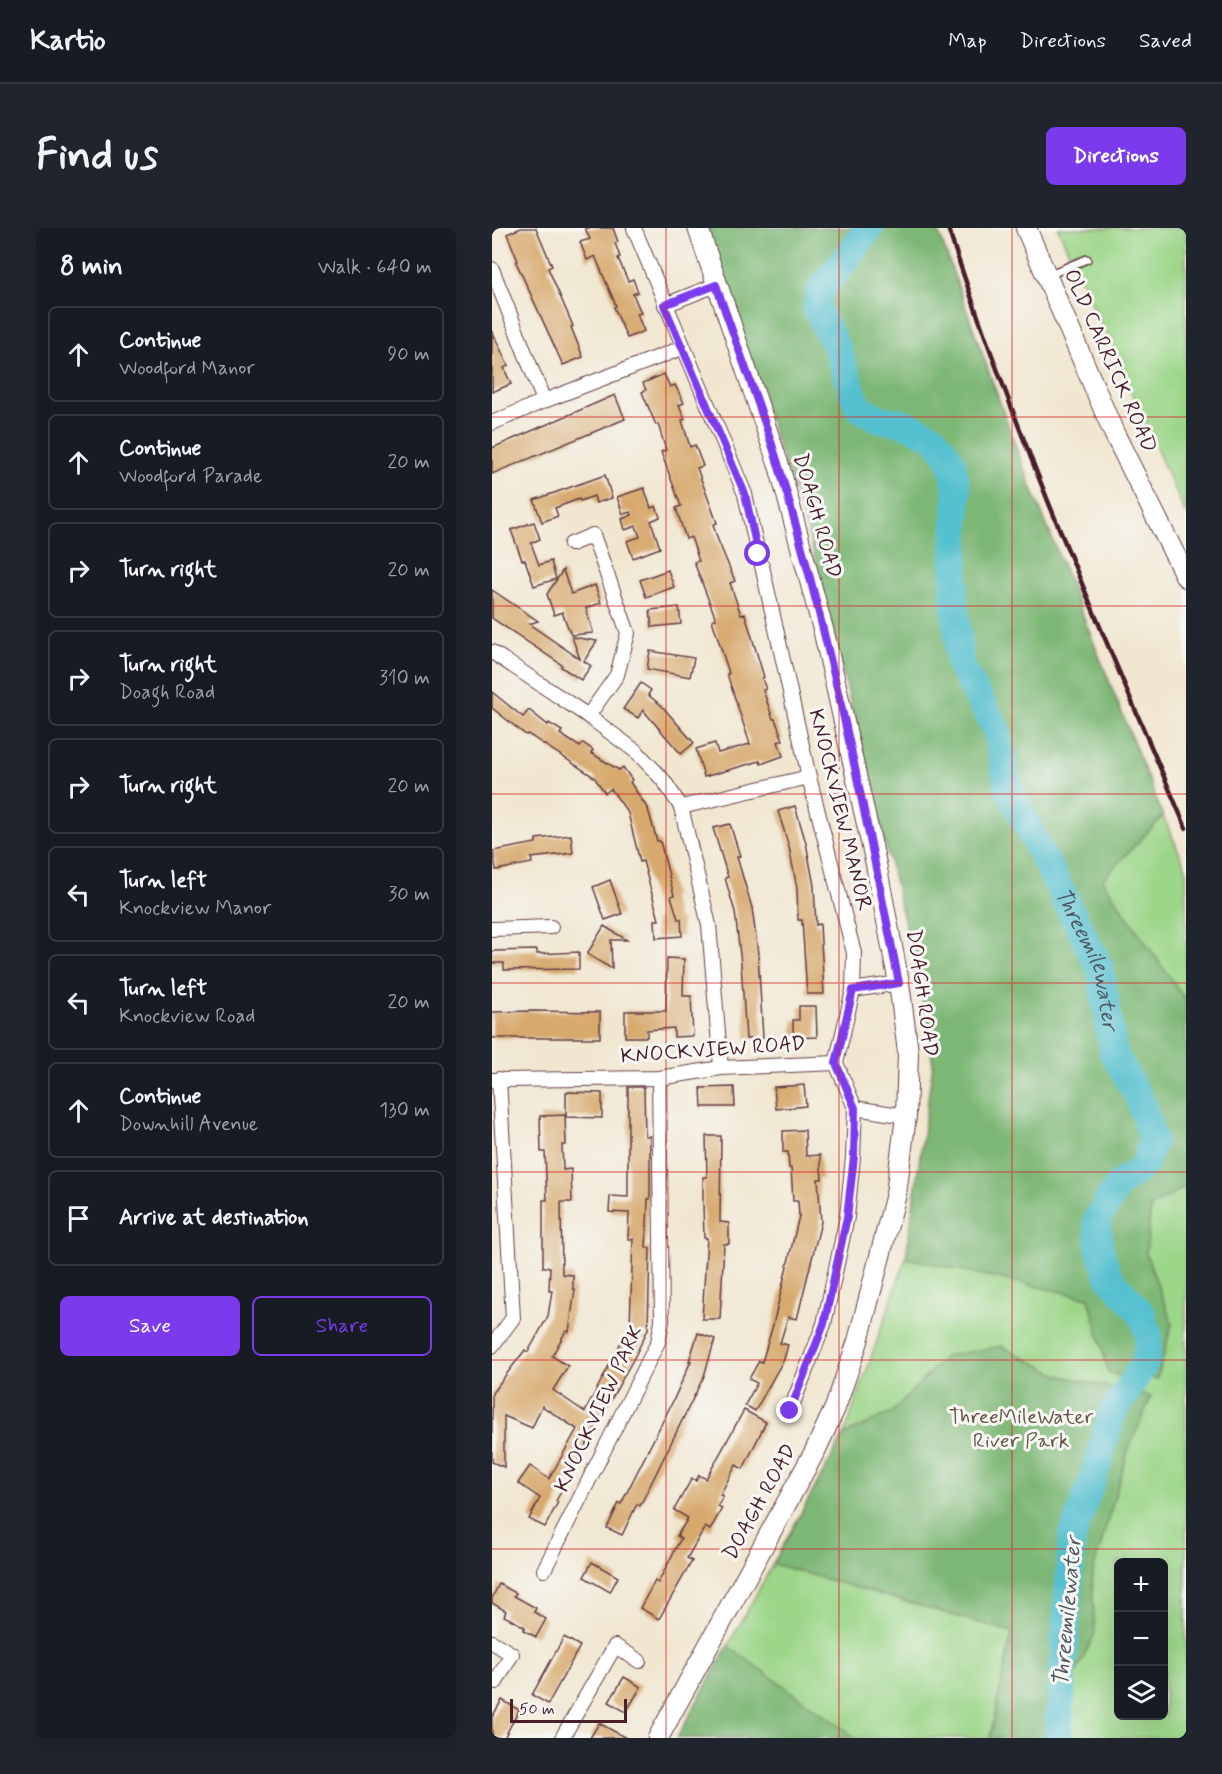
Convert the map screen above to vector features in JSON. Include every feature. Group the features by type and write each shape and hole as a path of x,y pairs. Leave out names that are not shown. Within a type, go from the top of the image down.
{"main road":[{"name":"DOAGH ROAD","path":"658,1738 815,1451 834,1408 858,1341 896,1194 906,1116 908,1079 908,1052 899,983 876,864 824,633 780,469 698,228"},
{"name":"OLD CARRICK ROAD","path":"1026,228 1114,433 1186,577"}],"street":[{"name":"KNOCKVIEW MANOR","path":"634,228 664,305 745,494 808,777 854,953 853,990 836,1063"},
{"path":"492,269 544,401"},
{"path":"664,305 716,285"},
{"path":"492,423 682,348"},
{"path":"571,544 593,535 628,633 616,675 588,716"},
{"path":"492,652 588,716 637,752 664,781 681,807 709,925 722,1068"},
{"path":"681,807 808,777"},
{"path":"492,929 551,927"},
{"path":"853,990 899,983"},
{"name":"KNOCKVIEW ROAD","path":"496,1079 659,1078 722,1068 836,1063 855,1108"},
{"name":"KNOCKVIEW PARK","path":"544,1570 658,1342 662,1321 659,1078"},
{"path":"492,1346 513,1318 496,1079"},
{"path":"790,1411 824,1324 847,1217 854,1157 855,1108 906,1116"},
{"path":"492,1240 507,1240"},
{"path":"492,1642 512,1654 496,1682"},
{"path":"562,1738 615,1647 639,1661"}],"lane":[{"path":"1046,276 1087,259"}],"green space":[{"name":"ThreeMileWater River Park","path":"703,228 937,228 1022,464 1186,868 1186,1738 677,1738 844,1435 906,1258 933,1064 920,984 808,531"},
{"name":"ThreeMileWater River Park","path":"703,228 937,228 1022,464 1163,816 1102,880 1186,1001 1186,1186 1151,1207 1146,1254 1172,1323 1157,1379 1109,1374 1089,1298 906,1258 933,1064 920,984 808,531"},
{"path":"1058,228 1186,228 1186,515"},
{"path":"1001,1346 1058,1375 1151,1397 1128,1451 1092,1575 1095,1633 1070,1686 1065,1738 990,1738 1012,1632 773,1564 844,1435 892,1412 946,1356"},
{"path":"728,1646 856,1738 677,1738"}],"building":[{"path":"521,228 536,228 552,266 548,268 573,326 571,327 583,357 563,365 516,262 518,261 507,234"},
{"path":"585,228 613,228 618,242 615,243 620,257 618,258 628,281 633,279 638,292 633,294 641,313 637,314 644,331 627,338 595,256 587,260 580,242 590,239"},
{"path":"492,331 508,366 504,368 511,384 492,392"},
{"path":"664,374 670,387 675,385 684,403 679,405 685,419 682,420 690,447 695,445 703,466 697,468 717,523 713,525 735,581 730,583 741,615 745,614 764,677 762,678 766,689 763,690 783,740 778,742 783,756 761,764 760,761 704,777 696,749 715,743 718,753 750,744 712,620 716,619 694,562 699,561 691,537 686,539 676,508 681,506 661,452 666,450 658,424 656,425 642,392 646,390 643,383"},
{"path":"615,395 625,419 492,474 492,448"},
{"path":"605,475 612,498 596,503 594,496 580,501 579,499 555,508 558,516 542,522 534,500"},
{"path":"644,488 651,508 656,506 660,517 651,521 660,548 633,558 627,541 640,537 636,526 625,530 622,519 632,515 631,512 623,514 617,497"},
{"path":"534,522 540,539 531,543 539,565 551,561 556,579 534,586 511,530"},
{"path":"563,570 571,594 595,585 601,603 586,608 593,633 571,635 562,612 554,615 547,594"},
{"path":"668,570 674,587 646,597 640,580"},
{"path":"492,590 538,621 529,624 580,659 572,637 597,641 584,661 591,666 581,680 492,618"},
{"path":"679,607 681,624 652,627 650,610"},
{"path":"650,651 694,658 690,677 647,669"},
{"path":"641,683 651,690 648,695 661,705 694,743 681,754 643,710 638,718 623,709"},
{"path":"492,692 523,717 529,710 548,725 549,723 562,731 560,734 580,747 583,743 593,750 591,753 619,770 623,767 648,809 657,841 660,841 674,895 671,896 678,919 681,919 682,936 656,938 655,920 659,920 643,861 640,862 628,813 611,789 605,793 594,777 528,734 526,735 492,708"},
{"path":"795,806 806,843 814,886 816,925 820,924 824,994 807,994 802,920 798,920 797,888 789,847 778,811"},
{"path":"730,824 752,908 758,953 763,1038 746,1039 735,912 725,878 728,877 713,828"},
{"path":"571,835 573,853 531,858 532,863 496,870 493,851 536,843 536,839"},
{"path":"610,880 622,914 605,920 593,887"},
{"path":"604,926 627,940 611,940 612,969 587,954"},
{"path":"537,950 537,954 579,952 579,969 504,970 504,963 492,963 492,951"},
{"path":"667,958 684,959 683,996 691,996 693,1036 674,1037 674,1028 647,1030 647,1037 625,1037 625,1011 666,1011"},
{"path":"799,1006 816,1006 817,1037 793,1038 793,1020 799,1020"},
{"path":"492,1012 600,1012 600,1038 492,1038"},
{"path":"804,1085 806,1106 776,1109 774,1087"},
{"path":"628,1087 644,1087 645,1136 650,1136 650,1199 648,1199 646,1248 650,1248 648,1329 556,1501 558,1502 545,1527 529,1519 540,1498 518,1483 530,1466 549,1479 577,1429 542,1406 532,1428 504,1416 504,1467 492,1462 492,1393 525,1350 528,1352 548,1316 552,1291 549,1291 550,1267 543,1267 543,1200 547,1200 545,1152 541,1152 540,1116 565,1115 566,1145 562,1145 563,1170 571,1169 572,1202 561,1202 562,1274 573,1275 573,1289 575,1289 569,1332 566,1331 552,1356 568,1366 553,1390 585,1412 630,1325 633,1239 628,1239 629,1213 609,1212 610,1196 628,1197"},
{"path":"734,1087 735,1107 702,1107 701,1088"},
{"path":"566,1092 602,1093 602,1118 566,1117"},
{"path":"805,1130 806,1156 820,1155 822,1179 818,1179 821,1222 797,1319 788,1317 780,1343 788,1345 784,1359 755,1411 745,1405 757,1383 749,1379 759,1361 762,1362 799,1216 798,1201 793,1201 788,1152 783,1152 783,1131"},
{"path":"706,1136 721,1136 720,1222 729,1223 729,1244 724,1244 720,1319 702,1319 707,1238 704,1238 703,1204 703,1177 707,1177"},
{"path":"698,1333 715,1339 704,1376 640,1506 637,1504 622,1535 607,1528 673,1401 691,1361 689,1361"},
{"path":"744,1410 766,1422 743,1469 736,1465 720,1495 723,1496 718,1506 722,1508 710,1530 705,1527 687,1558 692,1561 659,1619 640,1608 655,1581 658,1583 681,1538 677,1536 688,1518 674,1510 692,1478 696,1481 699,1475 706,1479"},
{"path":"592,1562 618,1577 610,1592 584,1577"},
{"path":"499,1584 516,1593 514,1596 536,1608 534,1612 546,1619 536,1637 523,1630 525,1627 504,1616 506,1611 492,1603"},
{"path":"564,1637 580,1646 548,1704 532,1695"},
{"path":"624,1677 641,1687 626,1712 609,1702"},
{"path":"502,1700 519,1710 504,1738 492,1738 492,1717"},
{"path":"599,1723 626,1738 590,1738"}],"waterway":[{"name":"Threemilewater","path":"870,228 819,292 816,307 838,351 858,407 879,419 904,423 934,437 951,460 957,488 954,596 960,665 996,729 1009,790 1100,968 1113,1052 1140,1100 1153,1139 1144,1166 1118,1185 1097,1219 1100,1251 1109,1277 1142,1314 1149,1336 1146,1361 1111,1416 1098,1463 1072,1537 1058,1738"}],"railway":[{"path":"948,228 1030,455 1186,828"}],"route":[{"path":"758,554 745,494 664,305 716,285 780,469 824,633 876,864 899,983 853,990 836,1063 855,1108 854,1157 847,1217 824,1324 790,1411"}]}
